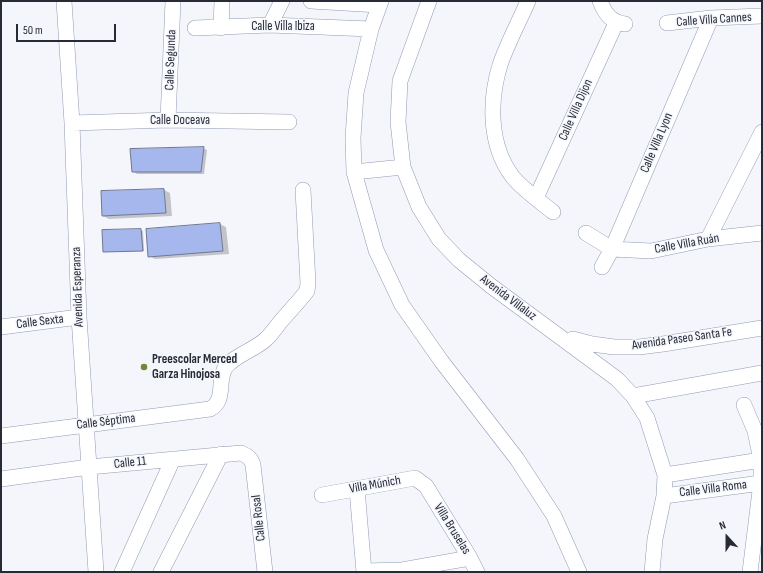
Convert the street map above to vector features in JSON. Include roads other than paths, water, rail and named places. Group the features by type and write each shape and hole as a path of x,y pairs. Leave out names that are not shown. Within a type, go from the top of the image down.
{"street":[{"name":"Avenida Esperanza","path":"64,1 72,123 79,317 96,572"},
{"name":"Calle Segunda","path":"168,120 173,1"},
{"path":"221,28 222,1"},
{"path":"270,25 282,1"},
{"name":"Calle Villa Ibiza","path":"311,1 380,3"},
{"name":"Avenida Villaluz","path":"429,1 400,81 398,122 403,167 419,207 439,239 459,260 491,286 574,341 617,379 633,396 647,418 664,475 664,496 655,539 652,572"},
{"path":"528,1 500,65 492,98 494,131 501,158 513,177 553,212"},
{"name":"Calle Villa Dijon","path":"536,198 620,24 610,18 602,9 600,1"},
{"path":"380,3 371,29 356,92 353,138 354,172 376,250 402,305 442,362 517,459 554,516 579,572"},
{"name":"Calle Villa Cannes","path":"666,23 711,18 762,16"},
{"name":"Calle Villa Lyon","path":"602,267 612,249 711,18"},
{"name":"Calle Villa Ibiza","path":"195,28 270,25 371,29"},
{"name":"Calle Doceava","path":"72,123 168,120 289,122"},
{"path":"708,239 762,132"},
{"path":"354,172 403,167"},
{"name":"Calle Séptima","path":"1,436 210,409 218,404 220,399 222,376 225,368 231,362 266,339 306,290 308,283 303,190"},
{"path":"586,233 612,249"},
{"name":"Calle Villa Ruán","path":"612,249 651,251 708,239 762,233"},
{"name":"Calle Sexta","path":"1,327 79,317"},
{"name":"Avenida Paseo Santa Fe","path":"574,341 614,347 639,347 762,328"},
{"path":"633,396 762,373"},
{"path":"744,405 758,431 761,460 759,518 750,572"},
{"name":"Calle 11","path":"1,479 89,467 221,454 241,453 248,456 252,460 253,465"},
{"path":"161,572 221,454"},
{"path":"122,572 173,459"},
{"name":"Calle Villa Roma","path":"664,475 761,460"},
{"name":"Calle Rosal","path":"253,465 265,572"},
{"name":"Villa Múnich","path":"322,495 415,478 426,486"},
{"name":"Calle Villa Roma","path":"664,496 761,483"},
{"name":"Villa Bruselas","path":"426,486 477,572"},
{"path":"357,489 364,571 402,570 470,558"}],"place":[{"name":"Preescolar Merced Garza Hinojosa","path":"144,367"}]}
